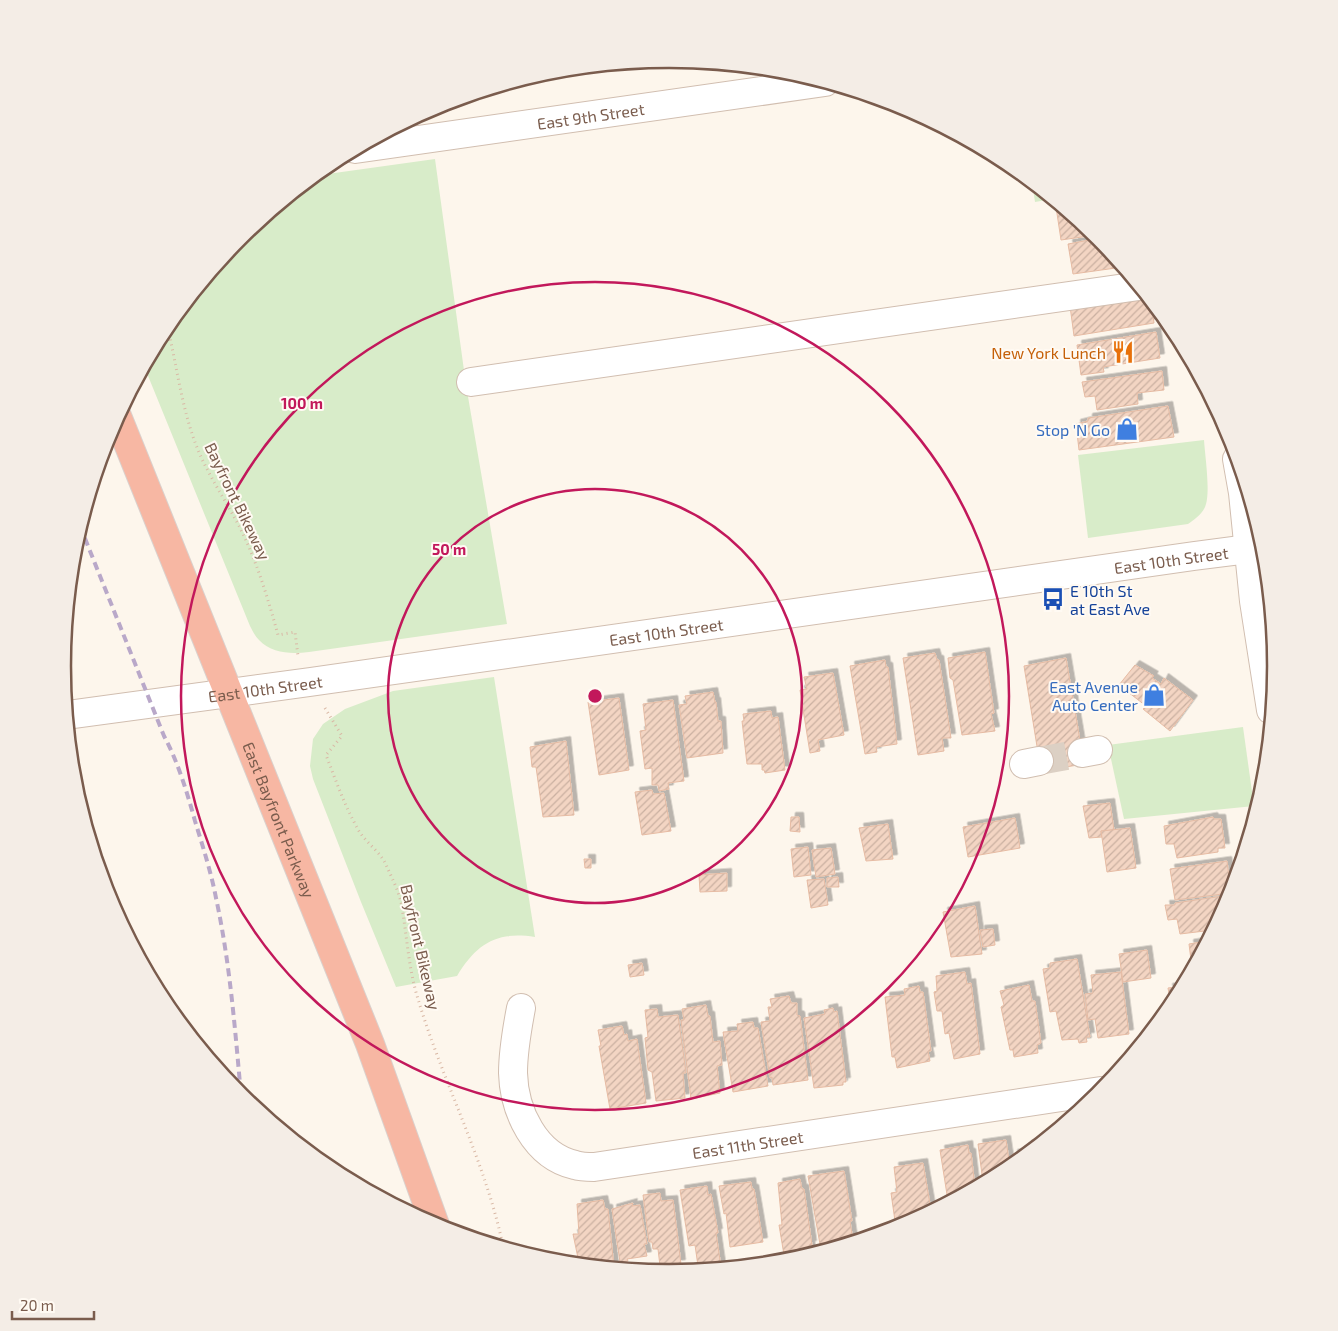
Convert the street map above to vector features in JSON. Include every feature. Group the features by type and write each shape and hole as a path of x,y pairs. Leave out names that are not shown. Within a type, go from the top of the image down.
{"highway":[{"name":"East Bayfront Parkway","path":"122,426 370,1044 431,1214"}],"street":[{"name":"East 9th Street","path":"373,146 809,84"},
{"path":"471,382 1132,287"},
{"name":"East 10th Street","path":"73,713 310,682 1256,548"},
{"path":"1256,549 1254,601 1267,682"},
{"name":"East 11th Street","path":"521,1008 515,1042 513,1074 517,1100 526,1125 541,1145 555,1157 575,1165 594,1167 1086,1093"}],"path":[{"name":"Bayfront Bikeway","path":"170,336 189,423 198,451 217,490 244,537 262,582 278,635 295,632 298,659 342,736 326,755 342,798 360,832 386,864 400,900 410,967 418,998 434,1049 496,1212 502,1239"}],"green space":[{"path":"435,159 466,385 507,624 309,652 282,652 264,645 250,626 147,374 172,333 219,271 275,216 329,174"},
{"path":"1033,191 1044,200 1035,202"},
{"path":"1204,440 1208,493 1204,510 1195,519 1188,524 1088,538 1078,455"},
{"path":"494,677 535,937 510,936 499,938 489,942 472,955 457,976 396,987 313,779 310,766 313,739 323,724 345,709 393,691"},
{"path":"1243,727 1253,796 1250,806 1124,819 1108,745"}],"building":[{"path":"1057,211 1085,237 1061,240"},
{"path":"1089,240 1116,268 1073,274 1068,244"},
{"path":"1138,295 1153,315 1154,323 1074,336 1070,306"},
{"path":"1156,332 1160,358 1103,367 1104,372 1081,375 1077,345"},
{"path":"1162,371 1164,390 1137,393 1138,404 1097,410 1095,396 1085,397 1082,382"},
{"path":"1168,406 1174,437 1079,450 1076,424 1088,421 1088,418"},
{"path":"985,652 994,713 991,714 995,731 962,735 953,680 950,678 948,658"},
{"path":"935,653 937,660 939,660 951,738 942,738 944,751 918,755 903,658"},
{"path":"1066,658 1084,764 1041,771 1024,666"},
{"path":"885,660 886,667 888,667 897,744 876,747 877,752 865,754 850,666"},
{"path":"1135,665 1154,676 1152,678 1161,684 1164,678 1193,700 1170,731 1143,709 1146,706 1119,685"},
{"path":"833,673 844,735 818,740 820,751 810,753 800,690 807,689 804,677"},
{"path":"713,692 718,721 721,721 723,753 687,758 679,705 687,704 685,696"},
{"path":"619,698 629,770 599,775 588,702"},
{"path":"673,700 684,781 668,783 669,789 659,791 658,785 652,785 652,768 645,769 640,731 646,730 643,704"},
{"path":"771,711 772,718 778,717 785,770 765,773 762,770 762,764 747,764 742,721 744,721 743,714"},
{"path":"566,741 574,815 543,817 536,767 532,767 530,747"},
{"path":"652,790 653,794 664,793 671,831 642,835 635,792"},
{"path":"1110,803 1114,830 1101,831 1102,837 1089,838 1083,806"},
{"path":"791,817 799,817 800,832 790,831"},
{"path":"1213,817 1214,819 1221,819 1225,848 1218,848 1218,852 1177,858 1174,844 1166,844 1164,826"},
{"path":"1015,818 1020,848 968,857 963,827"},
{"path":"888,824 893,859 866,861 859,828"},
{"path":"1130,828 1136,868 1107,872 1101,831"},
{"path":"808,847 811,875 794,877 791,849"},
{"path":"831,848 835,874 816,877 812,850"},
{"path":"584,859 591,859 591,868 585,868"},
{"path":"1227,861 1229,874 1221,894 1175,900 1170,869"},
{"path":"727,873 727,891 700,892 699,875"},
{"path":"838,877 839,887 827,887 827,878"},
{"path":"824,879 828,905 811,908 807,880"},
{"path":"1220,896 1204,931 1180,934 1177,919 1168,920 1165,905 1175,905 1175,903"},
{"path":"975,906 982,954 951,957 943,912"},
{"path":"993,929 995,945 983,947 980,930"},
{"path":"1199,942 1191,958 1189,944"},
{"path":"1147,950 1151,978 1123,982 1119,954"},
{"path":"1077,959 1090,1037 1086,1037 1087,1042 1079,1043 1078,1039 1062,1040 1056,1011 1050,1012 1043,969 1050,968 1050,963"},
{"path":"642,963 644,975 630,977 628,965"},
{"path":"965,972 967,984 971,983 980,1054 954,1059 949,1033 945,1034 942,1011 937,1011 934,992 937,991 936,976"},
{"path":"1121,972 1129,1034 1098,1038 1095,1019 1088,1020 1085,994 1093,993 1091,975"},
{"path":"1029,985 1032,1001 1035,1001 1041,1043 1037,1045 1038,1053 1014,1057 1013,1050 1010,1050 1001,1007 1004,1005 1000,991"},
{"path":"919,986 920,992 923,992 931,1051 928,1051 930,1061 897,1068 895,1057 892,1057 885,997 905,995 904,989"},
{"path":"789,996 791,1003 797,1003 797,1015 800,1016 808,1080 773,1085 772,1077 770,1078 761,1022 770,1021 768,1007 772,1007 770,999"},
{"path":"706,1005 708,1016 710,1016 713,1042 720,1041 722,1065 717,1066 720,1093 691,1099 681,1020 684,1020 682,1009"},
{"path":"833,1008 834,1012 837,1011 846,1082 843,1082 843,1085 814,1088 804,1018 825,1014 824,1010"},
{"path":"657,1009 658,1017 678,1015 686,1073 683,1073 685,1098 656,1101 652,1072 648,1070 645,1038 648,1037 645,1010"},
{"path":"753,1022 754,1028 758,1028 768,1086 733,1092 723,1032 738,1031 737,1024"},
{"path":"622,1026 624,1035 627,1034 628,1041 637,1039 646,1103 610,1109 598,1030"},
{"path":"1006,1140 1009,1158 982,1175 978,1144"},
{"path":"968,1145 969,1153 971,1153 974,1179 947,1194 940,1150"},
{"path":"923,1163 930,1203 895,1219 891,1193 897,1192 894,1167"},
{"path":"844,1171 852,1221 850,1221 852,1235 820,1244 808,1176"},
{"path":"800,1179 802,1189 804,1189 812,1245 810,1246 784,1252 779,1225 782,1225 778,1183"},
{"path":"751,1182 752,1189 754,1189 763,1242 730,1247 726,1213 724,1214 719,1186"},
{"path":"707,1186 708,1195 711,1194 718,1233 716,1233 720,1261 698,1263 695,1245 689,1246 680,1190"},
{"path":"660,1193 661,1201 673,1200 681,1263 660,1264 658,1249 653,1249 652,1242 649,1242 643,1195"},
{"path":"603,1200 605,1209 608,1209 613,1260 578,1256 573,1234 579,1234 577,1204"},
{"path":"633,1203 632,1206 640,1205 647,1244 644,1244 647,1256 627,1259 628,1261 620,1261 612,1209"}],"tunnel":[{"path":"1039,761 1082,753"}],"railway":[{"path":"85,538 178,767 207,860 225,947 232,996 240,1082"}],"place":[{"name":"New York Lunch","path":"1123,352"},
{"name":"Stop 'N Go","path":"1127,429"},
{"name":"E 10th St at East Ave","path":"1053,599"},
{"name":"East Avenue Auto Center","path":"1154,695"}]}
